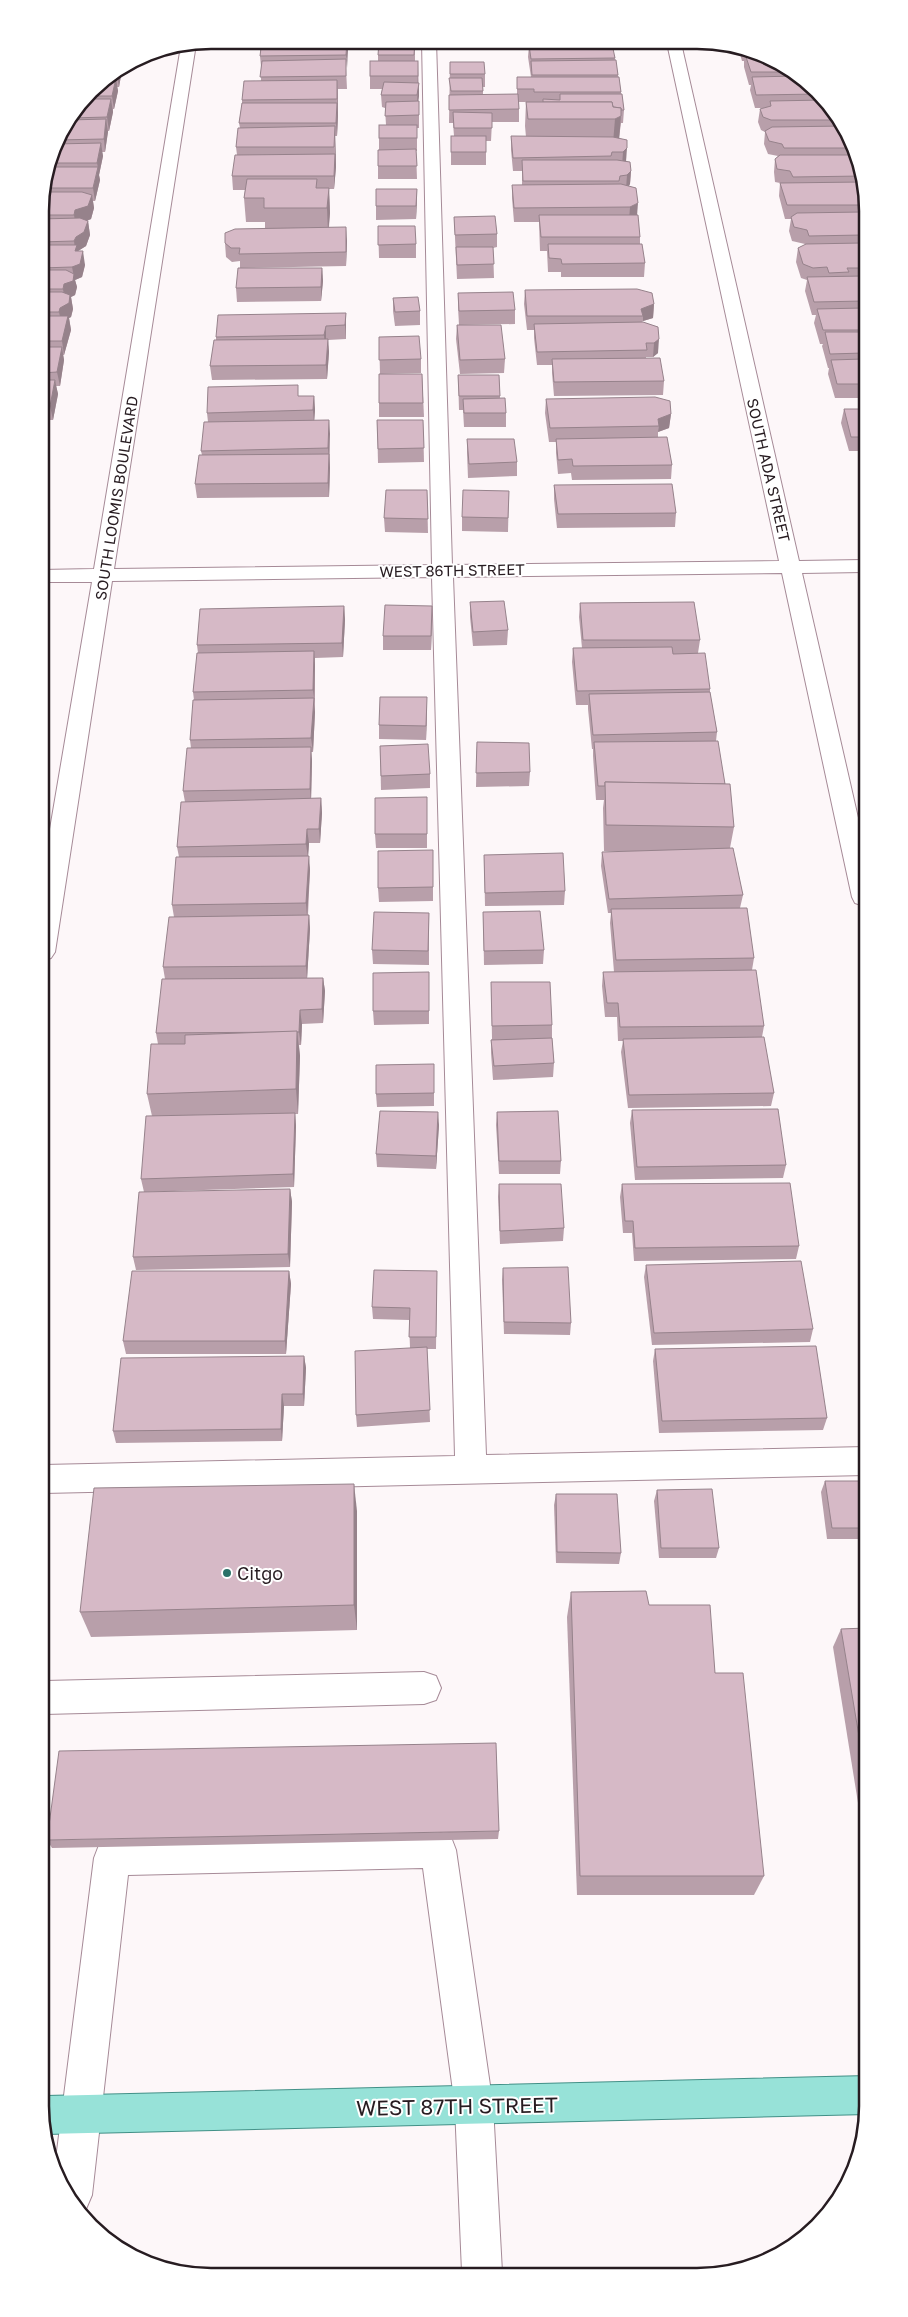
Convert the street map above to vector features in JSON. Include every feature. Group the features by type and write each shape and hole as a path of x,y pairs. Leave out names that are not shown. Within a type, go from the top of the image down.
{"main road":[{"name":"WEST 87TH STREET","path":"63,2114 474,2106 859,2095"}],"street":[{"path":"429,49 442,571 471,1470"},
{"name":"SOUTH ADA STREET","path":"675,49 859,874"},
{"name":"SOUTH LOOMIS BOULEVARD","path":"49,909 188,51"},
{"name":"WEST 86TH STREET","path":"49,576 859,566"},
{"path":"49,1479 859,1461"},
{"path":"49,1698 424,1688"},
{"path":"71,2189 63,2114 112,1858 438,1850 474,2106 482,2268"}],"building":[{"path":"261,49 346,49 346,55 260,56"},
{"path":"378,49 414,49 414,55 378,55"},
{"path":"530,49 613,49 615,58 531,59"},
{"path":"746,56 769,65 780,72 751,72"},
{"path":"346,59 346,76 260,77 262,61"},
{"path":"616,60 618,75 532,75 531,61"},
{"path":"370,61 418,61 418,76 370,76"},
{"path":"450,62 484,62 485,74 450,74"},
{"path":"787,76 809,94 756,95 752,77"},
{"path":"517,77 619,77 621,92 534,92 534,89 517,89"},
{"path":"449,78 482,78 483,91 451,91"},
{"path":"116,80 112,96 97,96"},
{"path":"337,80 337,99 242,100 244,81"},
{"path":"384,82 419,83 417,95 381,95"},
{"path":"518,94 519,109 449,110 449,95"},
{"path":"560,94 622,94 624,110 613,107 612,102 543,102 543,99 560,100"},
{"path":"94,99 111,99 107,117 78,118"},
{"path":"815,100 831,120 771,120 763,117 760,109 771,106 770,101"},
{"path":"419,101 419,115 385,116 386,102"},
{"path":"526,102 612,102 613,107 621,108 621,116 615,119 528,119"},
{"path":"242,103 337,103 336,123 239,123"},
{"path":"453,112 492,113 492,128 454,128"},
{"path":"106,119 104,139 65,140 77,120"},
{"path":"379,125 417,125 417,138 379,138"},
{"path":"335,126 334,147 236,147 238,128"},
{"path":"835,126 847,148 784,148 782,144 769,141 765,131 772,127"},
{"path":"451,136 486,136 486,152 451,152"},
{"path":"511,136 613,137 627,140 627,148 623,152 612,152 611,156 513,158"},
{"path":"101,143 97,163 56,163 63,144"},
{"path":"416,149 417,166 378,166 378,150"},
{"path":"335,154 334,176 232,176 235,155"},
{"path":"780,155 849,155 855,176 793,177 790,171 777,169 775,159"},
{"path":"522,160 617,160 630,162 631,171 627,175 620,176 619,181 523,181"},
{"path":"55,167 98,167 93,188 50,188"},
{"path":"247,179 317,179 316,188 329,188 327,208 264,208 264,198 244,198"},
{"path":"856,182 859,205 787,205 780,183"},
{"path":"621,184 636,188 638,203 630,207 514,208 512,185"},
{"path":"376,189 417,189 416,206 376,206"},
{"path":"50,192 82,192 92,195 88,206 75,210 74,215 49,215"},
{"path":"859,212 859,235 809,236 807,230 794,227 791,217 797,213"},
{"path":"539,215 638,215 640,237 541,237"},
{"path":"495,216 497,234 455,235 454,217"},
{"path":"80,218 88,221 84,232 76,237 74,241 49,242 49,219"},
{"path":"378,226 415,226 416,244 378,245"},
{"path":"346,227 346,252 239,254 240,248 231,248 225,243 225,233 235,229"},
{"path":"859,243 859,268 847,268 849,272 829,273 827,267 813,268 803,264 798,248 806,244"},
{"path":"548,244 642,244 645,263 562,264 561,259 549,258"},
{"path":"49,245 77,245 75,251 83,251 80,264 72,267 49,268"},
{"path":"456,247 493,247 494,264 457,265"},
{"path":"238,268 322,268 321,287 236,288"},
{"path":"49,270 66,270 74,274 73,281 64,284 63,289 49,289"},
{"path":"859,276 859,301 814,302 807,277"},
{"path":"637,289 652,293 654,304 641,309 643,316 527,316 525,290"},
{"path":"49,292 62,292 70,295 69,303 60,308 59,312 49,312"},
{"path":"513,292 515,310 459,311 458,293"},
{"path":"418,297 420,311 395,312 393,298"},
{"path":"859,308 859,330 823,330 817,309"},
{"path":"346,313 345,325 326,326 324,335 216,337 218,315"},
{"path":"49,316 68,316 62,341 49,341"},
{"path":"643,322 658,327 659,339 654,343 646,343 647,350 537,352 534,324"},
{"path":"457,325 501,325 505,359 460,360"},
{"path":"825,332 859,332 859,353 830,354"},
{"path":"419,336 421,359 379,360 379,337"},
{"path":"328,339 326,365 210,366 214,340"},
{"path":"49,347 62,347 57,372 49,372"},
{"path":"660,358 664,381 554,382 552,359"},
{"path":"859,359 859,384 837,384 831,360"},
{"path":"379,374 422,374 423,403 379,403"},
{"path":"458,375 499,375 500,396 459,396"},
{"path":"49,380 55,380 50,406"},
{"path":"298,385 298,396 314,396 313,410 207,413 208,387"},
{"path":"655,397 670,401 671,414 658,419 659,426 550,428 546,399"},
{"path":"505,398 506,413 464,413 463,399"},
{"path":"844,409 859,409 859,437 851,437"},
{"path":"329,420 328,448 201,451 204,422"},
{"path":"377,420 423,420 424,448 378,449"},
{"path":"667,437 672,465 573,466 572,459 558,460 556,439"},
{"path":"467,439 514,439 517,462 469,464"},
{"path":"329,454 328,483 195,484 199,455"},
{"path":"672,484 676,513 558,514 554,485"},
{"path":"386,490 427,490 428,519 384,518"},
{"path":"463,490 509,491 508,518 462,517"},
{"path":"504,601 508,630 473,632 470,602"},
{"path":"694,602 700,640 583,640 580,603"},
{"path":"385,605 432,606 431,636 383,636"},
{"path":"344,606 342,643 197,645 200,609"},
{"path":"672,647 673,654 705,653 710,689 577,691 573,648"},
{"path":"314,651 313,690 193,692 197,653"},
{"path":"710,692 717,732 593,735 589,694"},
{"path":"380,697 427,697 426,726 379,725"},
{"path":"314,698 311,738 190,740 193,700"},
{"path":"718,741 725,784 605,782 605,786 598,786 594,742"},
{"path":"477,742 529,743 530,772 476,773"},
{"path":"428,744 430,774 381,776 380,746"},
{"path":"311,747 310,789 183,791 187,748"},
{"path":"605,782 730,784 734,827 606,825"},
{"path":"427,797 427,834 375,834 375,798"},
{"path":"321,798 319,829 307,829 306,844 177,847 181,802"},
{"path":"733,848 743,895 609,899 602,852"},
{"path":"433,850 433,887 378,888 378,851"},
{"path":"563,853 565,891 485,893 484,855"},
{"path":"309,856 306,903 172,905 176,857"},
{"path":"747,908 754,958 616,960 611,909"},
{"path":"540,911 544,950 484,951 483,912"},
{"path":"374,912 429,913 428,951 372,950"},
{"path":"309,915 306,966 163,967 169,917"},
{"path":"756,970 764,1026 620,1027 618,1003 607,1003 603,972"},
{"path":"429,972 429,1011 373,1011 373,973"},
{"path":"323,978 322,1009 300,1010 299,1032 156,1033 162,979"},
{"path":"491,982 550,982 552,1025 492,1026"},
{"path":"297,1031 296,1089 147,1094 151,1044 185,1044 185,1035"},
{"path":"764,1037 774,1093 629,1095 623,1039"},
{"path":"552,1038 554,1063 494,1066 491,1040"},
{"path":"434,1064 434,1093 376,1094 376,1065"},
{"path":"778,1109 786,1165 637,1167 632,1110"},
{"path":"380,1111 438,1112 436,1156 376,1154"},
{"path":"558,1111 561,1161 499,1161 497,1112"},
{"path":"295,1113 293,1174 141,1179 146,1116"},
{"path":"790,1183 799,1246 635,1248 633,1221 625,1221 622,1184"},
{"path":"499,1184 561,1184 564,1228 500,1231"},
{"path":"290,1189 288,1254 133,1257 139,1192"},
{"path":"801,1261 813,1329 654,1333 646,1265"},
{"path":"568,1267 571,1323 504,1322 503,1268"},
{"path":"374,1270 437,1271 436,1337 409,1337 410,1308 372,1307"},
{"path":"132,1271 289,1271 285,1341 123,1341"},
{"path":"816,1346 827,1418 662,1421 655,1349"},
{"path":"427,1347 430,1410 356,1415 355,1351"},
{"path":"304,1356 303,1394 282,1394 281,1429 113,1431 121,1358"},
{"path":"825,1481 859,1481 859,1528 832,1528"},
{"name":"Citgo","path":"354,1484 354,1605 80,1612 94,1488"},
{"path":"712,1489 719,1548 661,1548 657,1490"},
{"path":"556,1494 617,1494 621,1553 557,1552"},
{"path":"646,1591 649,1605 710,1605 715,1673 743,1673 764,1876 580,1876 571,1592"},
{"path":"859,1628 859,1736 841,1629"},
{"path":"496,1743 499,1831 49,1840 49,1825 59,1751"}],"place":[{"name":"Citgo","path":"227,1573"}]}
